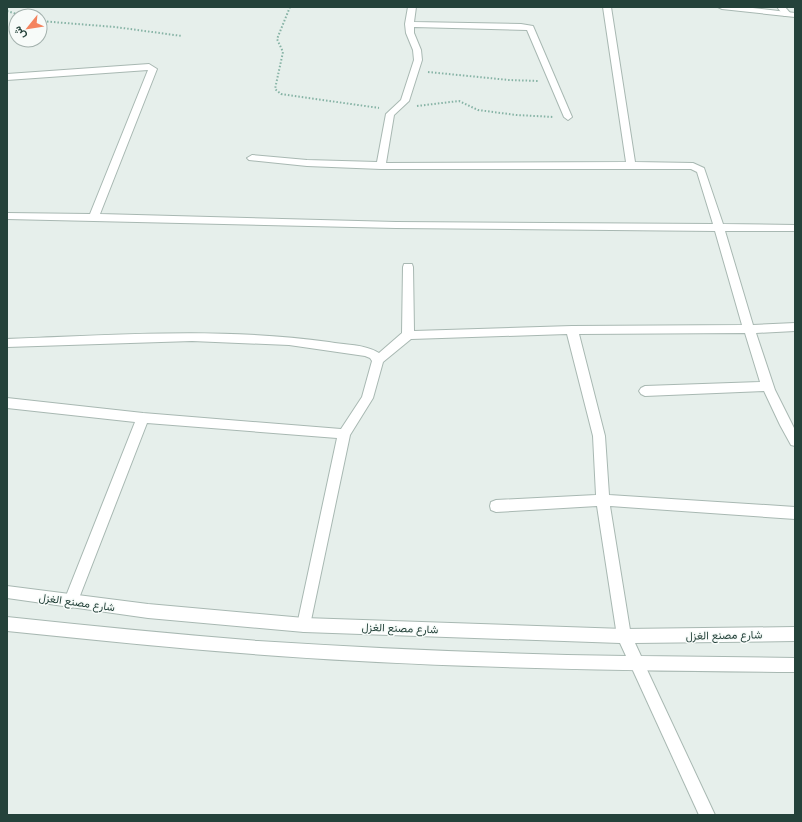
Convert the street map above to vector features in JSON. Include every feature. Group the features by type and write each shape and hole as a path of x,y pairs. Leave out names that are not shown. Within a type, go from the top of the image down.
{"street":[{"path":"381,166 389,116 405,101 418,60 417,50 410,33 409,24 412,7"},
{"path":"607,7 630,165"},
{"path":"722,7 791,14"},
{"path":"781,7 791,14"},
{"path":"409,24 527,26 532,31 568,117"},
{"path":"7,76 149,67 153,69 94,217"},
{"path":"252,158 381,166 630,165 693,166 698,168 701,170 720,227 749,329 768,386 789,433 795,441"},
{"path":"7,216 94,217 396,226 795,228"},
{"path":"408,267 408,335"},
{"path":"304,625 344,434 366,398 375,374 378,360 408,335 572,330 749,329 795,327"},
{"path":"572,330 599,436 603,500 624,636 707,815"},
{"path":"7,343 192,338 289,341 365,352 374,355 378,360"},
{"path":"644,391 768,386"},
{"path":"7,403 143,418 344,434"},
{"path":"71,601 143,418"},
{"path":"496,506 603,500 795,513"},
{"name":"شارع مصنع الغزل","path":"7,592 148,611 304,625 624,636 795,634"},
{"path":"7,624 191,643 296,650 637,664 795,665"}],"path":[{"path":"290,7 277,39 283,52 275,89 280,94 394,110 459,101 478,110 516,115 568,117"},
{"path":"48,22 115,27 182,36"},
{"path":"414,71 509,80 553,81"}]}
